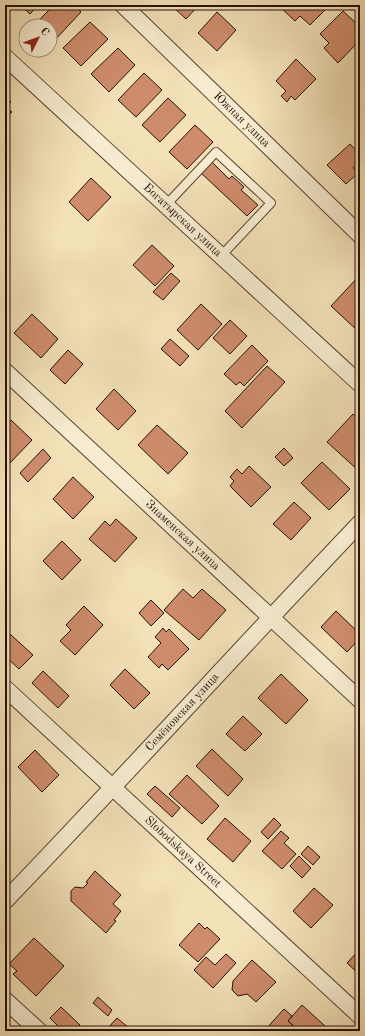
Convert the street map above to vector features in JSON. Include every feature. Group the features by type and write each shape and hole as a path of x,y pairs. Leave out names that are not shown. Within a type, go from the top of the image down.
{"street":[{"name":"Южная улица","path":"123,5 360,235"},
{"name":"Богатырская улица","path":"5,57 360,384"},
{"name":"Знаменская улица","path":"5,371 360,700"},
{"name":"Семёновская улица","path":"5,901 113,789 271,616 360,523"},
{"name":"Slobodskaya Street","path":"5,688 360,1016"},
{"path":"5,1000 39,1031"}],"lane":[{"path":"166,205 216,152 244,177 271,203 221,256"}],"building":[{"path":"20,5 38,5 30,14"},
{"path":"54,5 74,5 81,12 58,37 58,18 41,18"},
{"path":"171,5 199,5 186,19"},
{"path":"282,5 330,5 310,25 300,16 295,21 280,7"},
{"path":"343,11 360,27 360,40 338,63 324,48 329,43 320,34"},
{"path":"217,12 236,30 217,51 198,33"},
{"path":"90,22 108,39 81,66 63,48"},
{"path":"118,48 135,65 109,92 91,74"},
{"path":"296,59 316,79 295,100 291,96 287,102 281,96 286,91 276,81"},
{"path":"144,73 162,90 136,117 118,100"},
{"path":"5,97 11,102 6,107 12,112 5,119"},
{"path":"168,98 186,115 160,142 142,125"},
{"path":"195,125 213,142 187,169 169,152"},
{"path":"350,144 360,154 360,161 353,168 358,173 346,184 327,165"},
{"path":"212,162 229,179 232,176 244,187 241,190 258,205 247,216 201,173"},
{"path":"91,178 111,197 88,221 69,202"},
{"path":"152,245 174,266 155,286 133,265"},
{"path":"171,273 180,281 163,300 153,292"},
{"path":"360,275 360,333 331,306"},
{"path":"201,304 222,324 198,350 177,330"},
{"path":"32,314 58,339 41,358 14,333"},
{"path":"230,320 247,336 230,354 213,338"},
{"path":"170,339 189,356 180,366 161,349"},
{"path":"252,345 268,361 244,386 240,382 236,385 224,374"},
{"path":"68,350 83,364 65,384 50,370"},
{"path":"267,366 285,382 242,428 225,411"},
{"path":"114,389 136,411 118,430 96,409"},
{"path":"353,414 360,420 360,472 327,442"},
{"path":"11,420 32,440 8,465 5,461 5,426"},
{"path":"157,425 188,453 168,474 138,445"},
{"path":"284,448 293,458 284,466 275,457"},
{"path":"43,449 51,458 28,482 20,473"},
{"path":"322,462 350,489 329,510 301,483"},
{"path":"249,466 271,487 251,507 230,486 234,481 230,477 237,469 242,474"},
{"path":"73,477 94,497 73,519 53,499"},
{"path":"294,502 311,518 291,540 273,524"},
{"path":"116,519 137,538 115,562 89,539 105,521 110,526"},
{"path":"62,541 81,560 62,580 43,561"},
{"path":"183,589 193,598 202,589 226,610 199,640 164,610"},
{"path":"151,600 164,613 151,626 139,613"},
{"path":"84,606 103,625 75,655 60,641 71,630 66,625"},
{"path":"336,611 360,634 360,638 347,652 321,627"},
{"path":"163,628 166,632 169,629 189,649 168,670 162,664 159,668 148,657 161,643 155,637"},
{"path":"10,634 33,655 19,669 5,656 5,639"},
{"path":"125,669 150,693 134,709 110,685"},
{"path":"43,671 69,696 58,708 32,683"},
{"path":"281,674 308,700 286,724 258,698"},
{"path":"243,716 262,734 245,751 226,734"},
{"path":"212,749 243,779 228,796 196,766"},
{"path":"35,750 59,775 42,792 18,767"},
{"path":"187,775 219,806 202,824 169,794"},
{"path":"155,786 180,808 172,817 147,794"},
{"path":"5,803 9,807 5,811"},
{"path":"225,818 251,841 233,862 207,839"},
{"path":"274,818 281,825 268,839 261,832"},
{"path":"281,831 289,838 284,843 296,854 282,869 262,851"},
{"path":"308,846 320,857 313,865 301,854"},
{"path":"299,856 311,868 302,878 290,866"},
{"path":"95,871 121,895 113,904 121,911 114,920 116,921 106,933 71,901 71,891 75,887 83,888 88,883 86,882"},
{"path":"314,888 333,905 311,928 293,911"},
{"path":"199,923 205,929 207,927 220,939 198,962 179,945"},
{"path":"34,938 64,966 36,996 13,974 17,971 9,964"},
{"path":"360,949 360,975 347,963"},
{"path":"226,954 236,963 213,988 194,970 206,957 215,965"},
{"path":"252,960 276,982 256,1002 247,994 238,996 232,990 233,981"},
{"path":"98,997 112,1010 108,1016 93,1003"},
{"path":"302,1005 325,1026 321,1031 299,1031 288,1021"},
{"path":"61,1007 80,1025 75,1031 63,1031 50,1018"},
{"path":"284,1009 292,1016 288,1021 298,1030 266,1031 265,1030"},
{"path":"117,1018 129,1028 126,1031 105,1031"}]}
